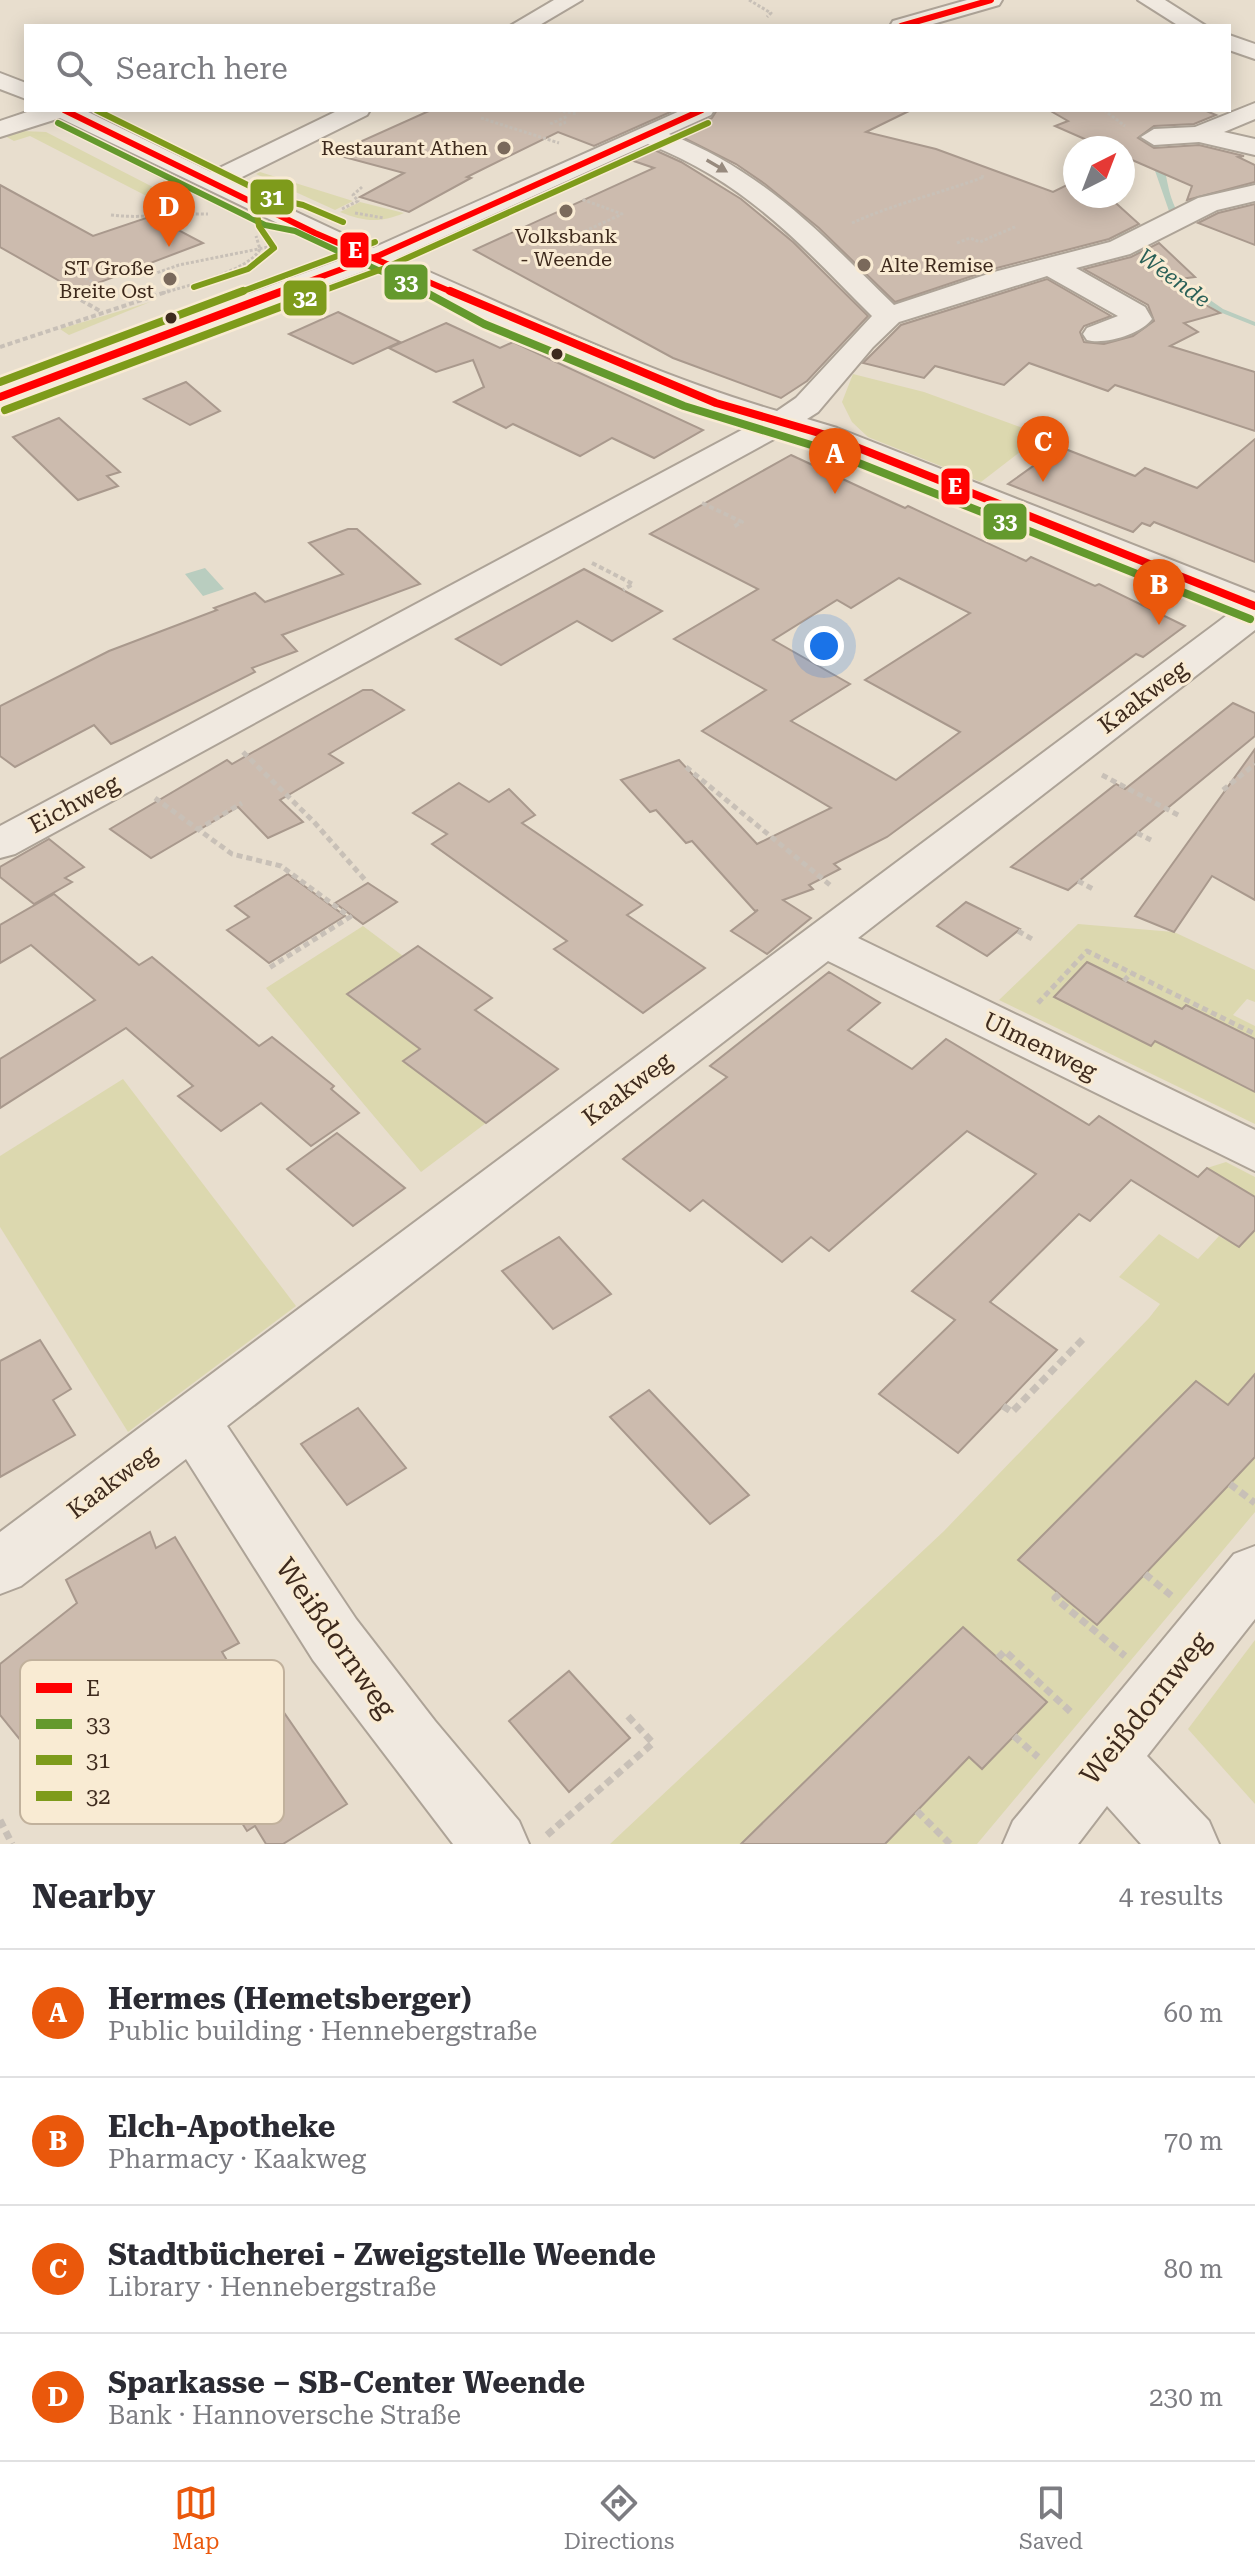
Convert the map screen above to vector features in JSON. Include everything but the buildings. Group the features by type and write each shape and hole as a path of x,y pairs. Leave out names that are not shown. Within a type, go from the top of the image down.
{"street":[{"path":"525,24 571,0"},
{"path":"1149,0 1191,24"},
{"path":"910,24 990,7"},
{"path":"1231,43 1255,52"},
{"path":"0,80 24,91"},
{"path":"1199,134 1255,110"},
{"path":"0,129 55,112"},
{"path":"65,112 271,212 366,252 462,298 689,393 874,453 1255,606"},
{"path":"212,182 354,112"},
{"path":"0,397 256,292 498,201 697,112"},
{"path":"646,134 697,154 777,206 889,316 1049,265 1128,244 1208,204 1255,193"},
{"path":"1154,137 1199,134 1255,147"},
{"path":"256,292 290,250 272,221 271,212"},
{"path":"1049,265 1135,313 1137,319 1098,334"},
{"path":"0,369 256,292 363,288 410,290 462,298"},
{"name":"Eichweg","path":"0,844 781,422 807,405 862,341 889,316"},
{"name":"Kaakweg","path":"0,1567 1255,612"},
{"name":"Ulmenweg","path":"824,940 1255,1152"},
{"name":"Weißdornweg","path":"193,1420 307,1602 418,1754 496,1844"},
{"name":"Weißdornweg","path":"1036,1844 1255,1573"},
{"path":"1106,1758 1186,1844"}],"path":[{"path":"749,0 771,13 767,17"},
{"path":"560,112 570,115"},
{"path":"1107,112 1128,128"},
{"path":"550,124 578,114"},
{"path":"481,118 560,143 559,147"},
{"path":"561,119 567,122 561,126"},
{"path":"852,223 885,208 957,189 984,177 980,176"},
{"path":"362,187 353,195 358,201 338,211 384,218"},
{"path":"553,246 622,214 610,210"},
{"path":"111,215 137,218 153,213 221,214"},
{"path":"957,243 970,238 980,242 1017,226"},
{"path":"0,347 101,311 218,275 256,257 260,249 179,265 148,276"},
{"path":"85,278 109,290"},
{"path":"81,300 101,311"},
{"path":"665,484 742,522 733,527"},
{"path":"556,544 633,584 623,590"},
{"path":"215,728 264,771 366,881"},
{"path":"1066,756 1180,816"},
{"path":"1223,790 1255,764"},
{"path":"686,767 862,911"},
{"path":"126,776 232,854 281,866 350,917 269,968"},
{"path":"197,830 242,803"},
{"path":"1137,833 1151,840"},
{"path":"1078,881 1093,889"},
{"path":"1018,931 1032,939"},
{"path":"1012,1032 1087,951 1227,1023 1255,1034"},
{"path":"1124,981 1131,973"},
{"path":"1003,1406 1012,1412 1083,1339"},
{"path":"1230,1484 1255,1503"},
{"path":"1059,1594 1055,1598 1162,1688"},
{"path":"998,1658 1005,1651 1072,1713 1106,1758"},
{"path":"537,1844 653,1743 625,1713"},
{"path":"917,1811 950,1844"},
{"path":"0,1820 12,1844"}],"shaded area":[{"path":"58,126 88,133 185,189 182,190"},
{"path":"22,131 46,132 180,201 166,206 30,136 14,141 5,136"},
{"path":"260,172 353,201 335,210 256,174"},
{"path":"360,202 404,213 372,220 340,212"},
{"path":"288,278 293,281 0,388 0,377"},
{"path":"150,302 69,335 60,329"},
{"path":"853,374 924,392 1042,435 981,482 868,437 852,422 842,402"},
{"path":"1078,924 1174,932 1255,970 1255,1002 1247,999 1233,1015 1255,1026 1255,1039 1187,1005 1155,1041 1255,1092 1255,1124 999,1000"},
{"path":"363,926 403,956 347,994 420,1049 408,1058 422,1075 486,1123 421,1172 266,988"},
{"path":"123,1079 296,1306 128,1432 0,1227 0,1156"},
{"path":"1226,1162 1255,1177 1255,1197 1207,1168"},
{"path":"1255,1230 1255,1374 1242,1388 1255,1400 1255,1512 977,1844 610,1844 944,1531 1149,1318 1160,1304 1119,1277 1159,1234 1198,1259 1219,1236 1239,1247"},
{"path":"1255,1640 1255,1804 1188,1729"}],"water":[{"name":"Weende","path":"1119,112 1140,124 1154,137 1177,211 1134,247 1223,309 1255,322 1255,326 1217,311 1121,243 1118,235 1157,220 1169,211 1145,142"},
{"path":"205,568 224,589 203,596 185,574"}],"transit line":[{"name":"E","path":"908,24 991,0"},
{"name":"E","path":"68,112 315,233 629,369 716,403 826,435 1255,606"},
{"name":"31","path":"100,112 276,199 303,205 343,222"},
{"name":"E","path":"0,397 380,255 698,112"},
{"name":"33","path":"58,123 265,225 295,231 404,281 484,324 684,406 821,448 1250,619"},
{"name":"32","path":"5,410 385,268 708,123"},
{"name":"31","path":"194,287 248,269 274,248 259,226 257,214"},
{"name":"31","path":"0,382 375,242"}],"place":[{"name":"Restaurant Athen","path":"504,148"},
{"name":"Volksbank - Weende","path":"566,211"},
{"name":"Sparkasse – SB-Center Weende","path":"169,247"},
{"name":"Alte Remise","path":"864,265"},
{"name":"ST Große Breite Ost","path":"170,279"},
{"name":"Stadtbücherei - Zweigstelle Weende","path":"1043,482"},
{"name":"Hermes (Hemetsberger)","path":"835,494"},
{"name":"Elch-Apotheke","path":"1159,625"}]}
